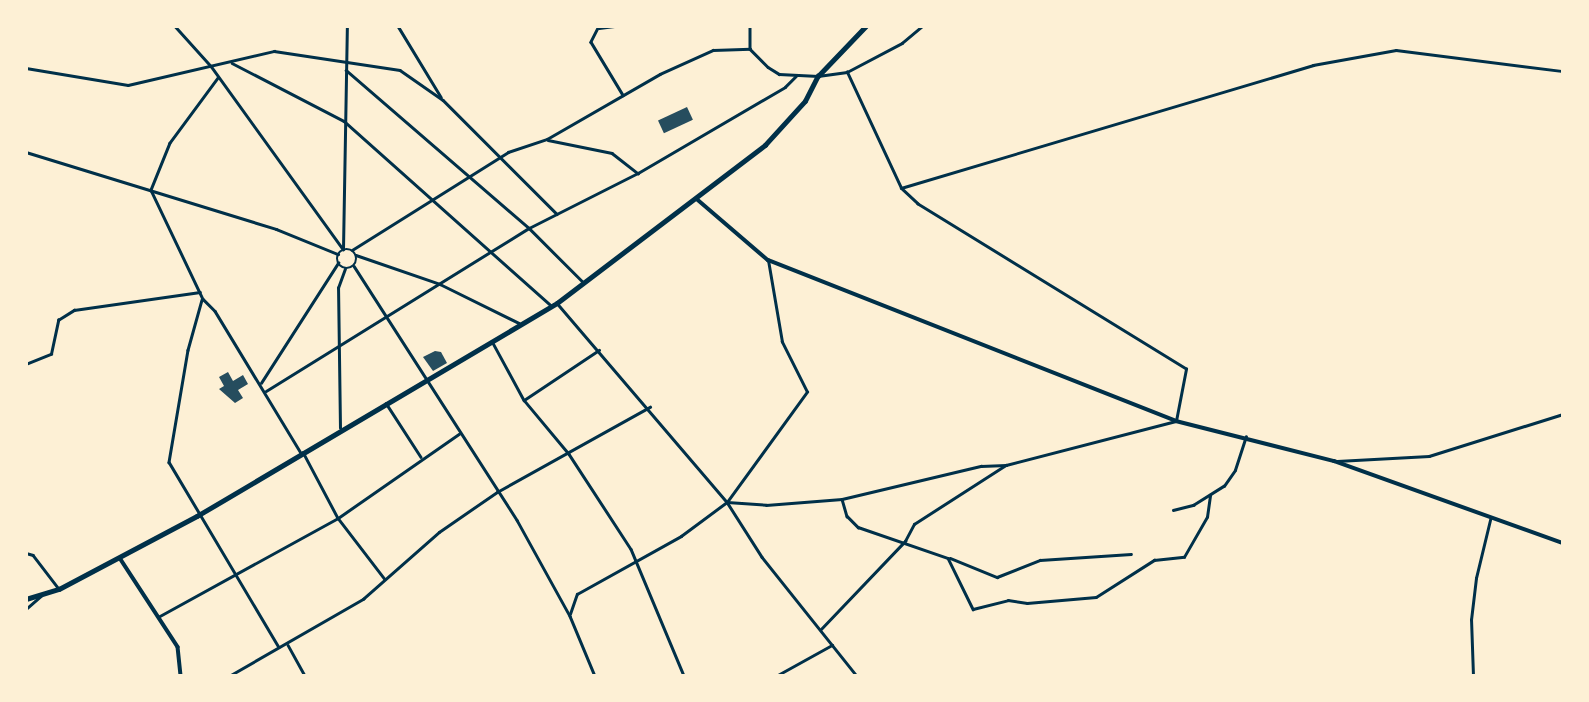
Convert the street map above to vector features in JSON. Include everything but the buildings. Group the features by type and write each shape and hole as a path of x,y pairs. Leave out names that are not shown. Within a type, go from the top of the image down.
{"main road":[{"path":"26,599 59,589 197,516 340,428 493,343 585,284 765,145 805,101 818,76 866,26"}],"street":[{"path":"175,26 211,66 343,249 352,250 518,147 547,139 623,95 713,50 750,49 779,74 818,76 847,72 902,43 922,26"},
{"path":"261,383 338,263 338,254 343,249 347,26"},
{"path":"398,26 415,47 443,100"},
{"path":"616,26 599,27 591,42 623,95"},
{"path":"750,26 750,49"},
{"path":"901,188 1313,65 1396,50 1563,71"},
{"path":"26,68 128,85 274,51 400,70 443,100 558,215"},
{"path":"232,62 344,121 490,254 554,305 650,407 727,502 762,557 857,676"},
{"path":"346,70 529,228 585,284"},
{"path":"847,72 901,188 936,217 1186,369 1176,421"},
{"path":"266,391 390,317 529,228 638,173 785,87 796,76"},
{"path":"218,78 170,143 150,190 202,299 188,350 169,462 197,516 279,647"},
{"path":"547,139 612,153 638,173"},
{"path":"26,152 276,229 338,254"},
{"path":"697,199 768,260 1176,421 1334,461 1490,520 1563,543"},
{"path":"352,250 356,255 440,284 522,325"},
{"path":"356,255 354,266 390,317 425,380 497,492 570,616 595,676"},
{"path":"570,616 577,594 681,537 727,502 807,392 782,342 768,260"},
{"path":"338,263 345,269"},
{"path":"345,269 354,266"},
{"path":"340,428 338,288 345,269"},
{"path":"26,364 51,354 58,320 74,310 200,292"},
{"path":"202,299 212,306 266,391 338,518 385,579"},
{"path":"493,343 524,400 569,454 636,560 684,676"},
{"path":"524,400 599,350"},
{"path":"386,403 421,457"},
{"path":"229,676 345,611 497,492 650,407"},
{"path":"1334,461 1429,456 1563,414"},
{"path":"727,502 766,505 842,499 981,466 1006,465 1176,421"},
{"path":"158,617 338,518 421,457 459,434"},
{"path":"1173,510 1210,495 1224,486 1235,470 1245,437"},
{"path":"821,629 905,541 927,514 1006,465"},
{"path":"948,558 973,609 1008,600 1027,604 1096,597 1154,560 1190,554 1207,517 1210,495"},
{"path":"842,499 848,516 858,527 905,541 997,577 1040,559 1131,554"},
{"path":"1473,676 1474,588 1490,520"},
{"path":"26,553 33,555 59,589"},
{"path":"120,558 178,647 181,676"},
{"path":"26,609 43,594"},
{"path":"288,644 305,676"},
{"path":"776,676 832,645"}]}
